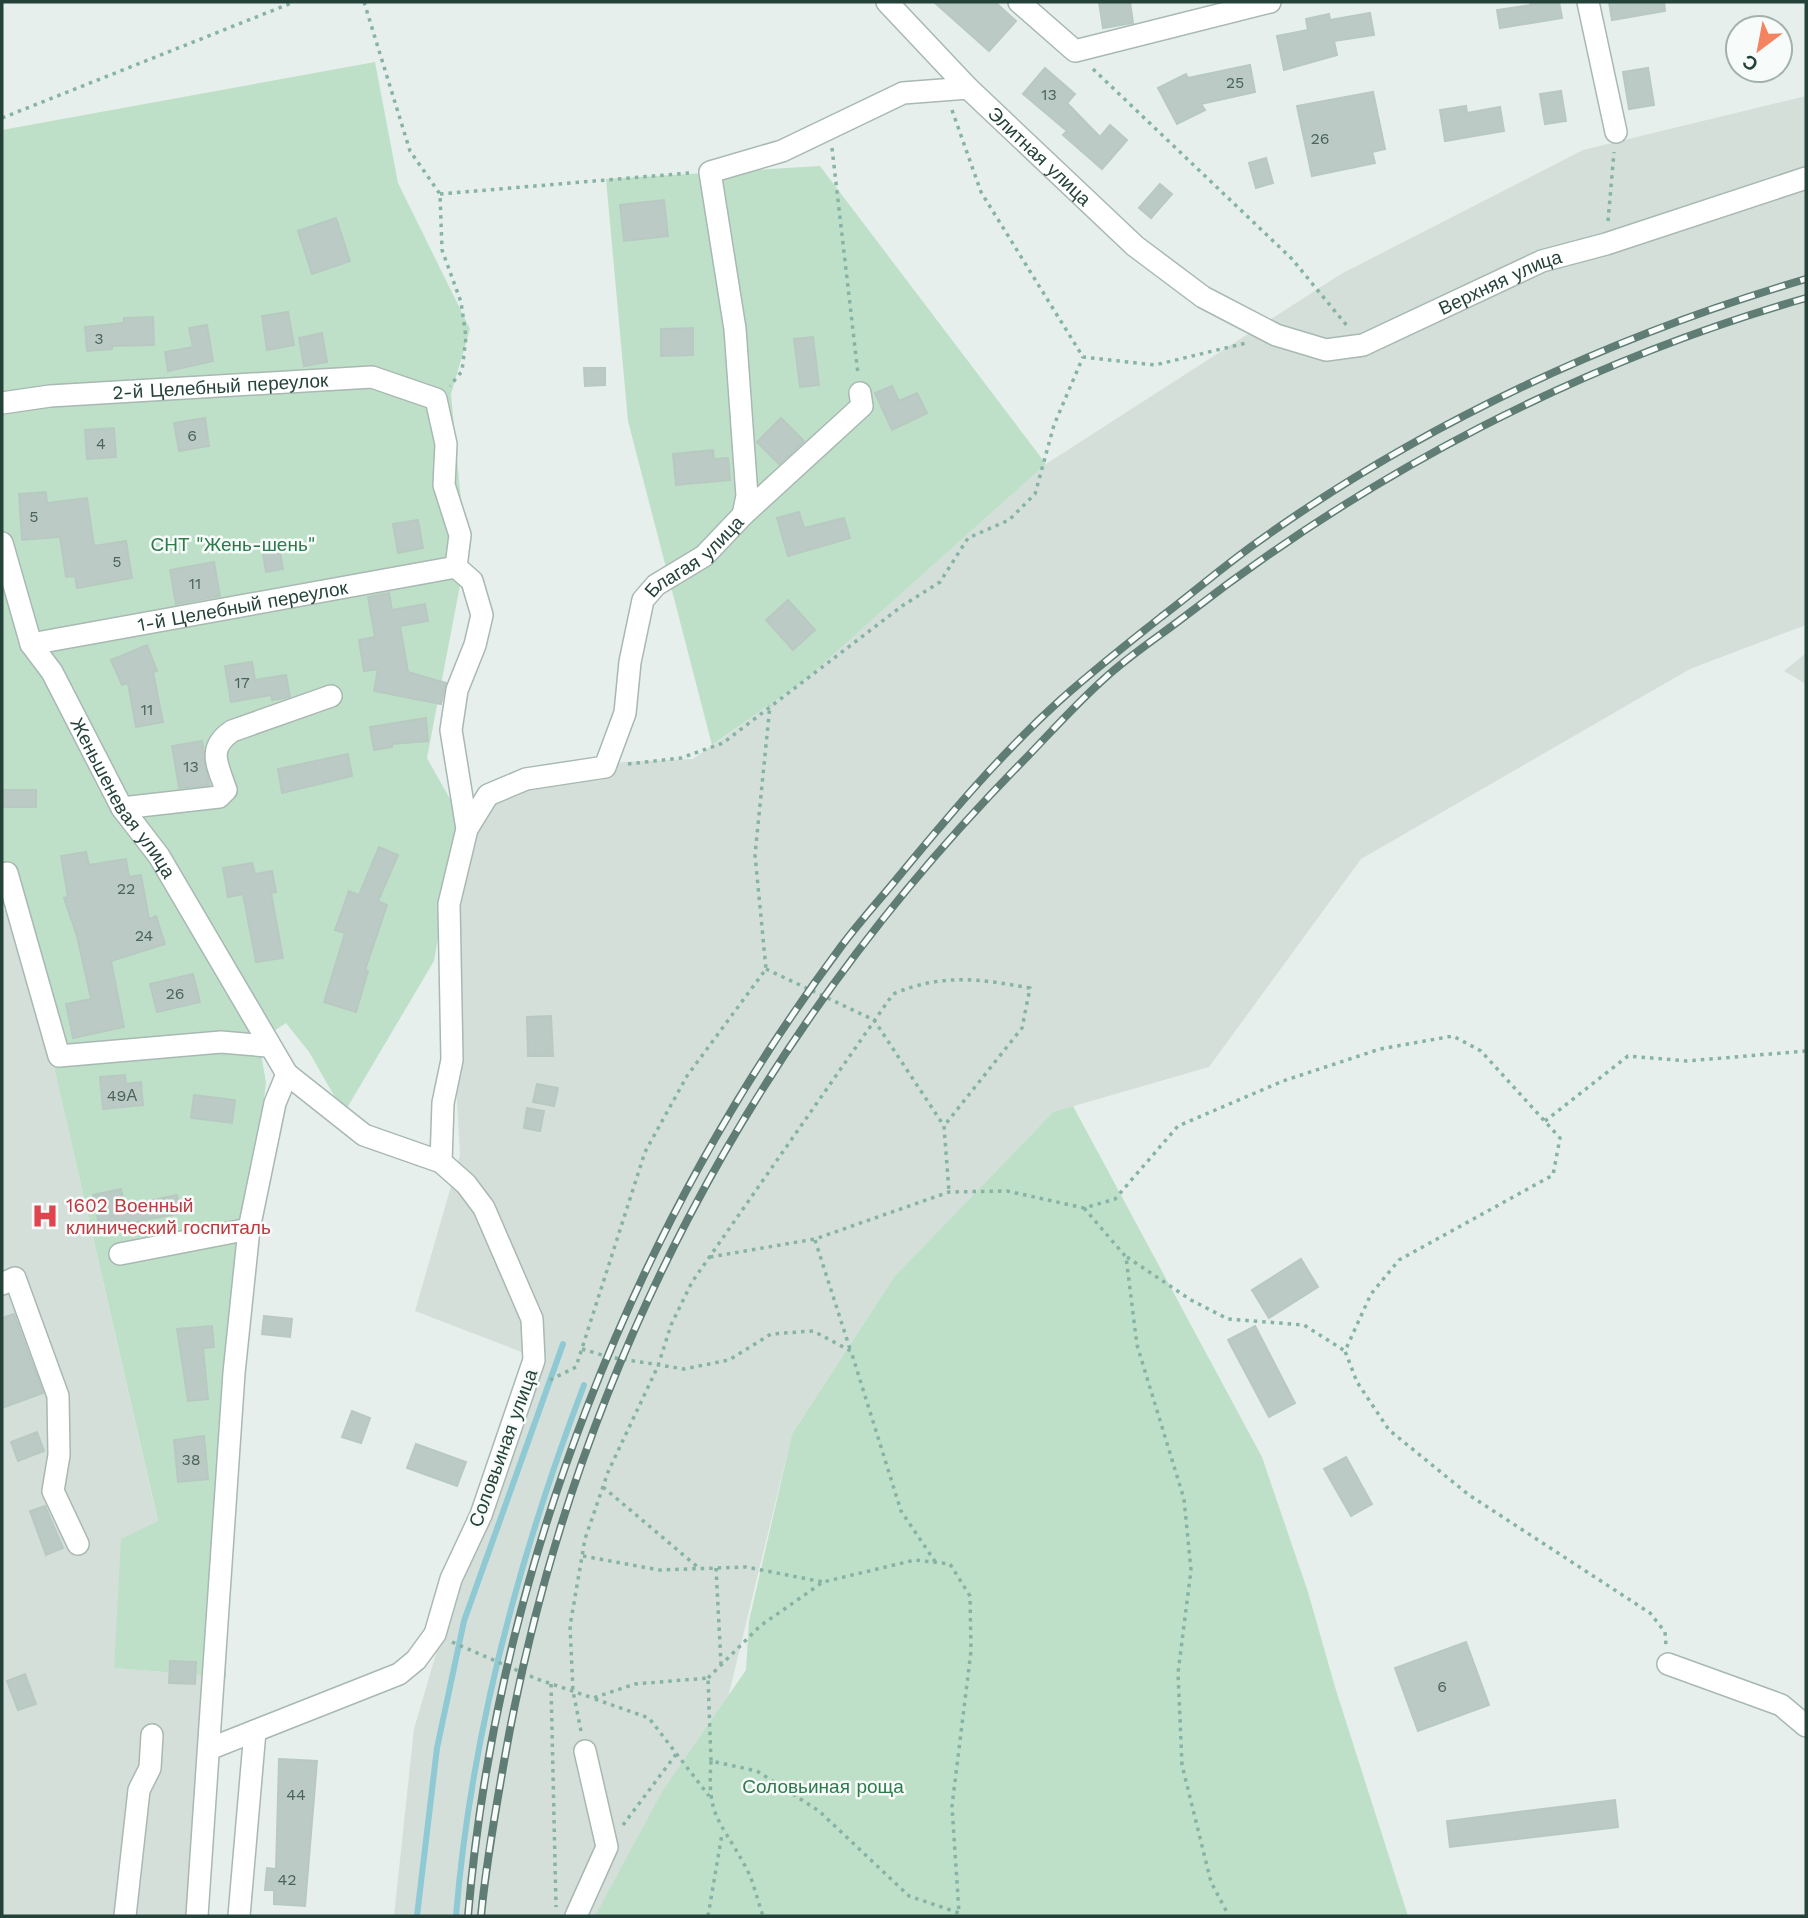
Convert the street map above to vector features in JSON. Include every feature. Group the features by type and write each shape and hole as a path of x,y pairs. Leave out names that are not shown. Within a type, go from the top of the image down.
{"street":[{"name":"Элитная улица","path":"887,2 968,88 1135,246 1203,297"},
{"path":"1019,2 1075,51 1270,2"},
{"path":"1588,2 1616,132"},
{"path":"743,515 747,496 735,329 710,172 782,151 903,93 946,92 968,88"},
{"name":"Верхняя улица","path":"1203,297 1276,335 1326,350 1363,345 1542,261 1606,244 1806,178"},
{"name":"2-й Целебный переулок","path":"2,403 50,396 372,377 436,400"},
{"name":"Благая улица","path":"605,767 625,713 643,600 656,585 704,556 743,515 862,406 860,393"},
{"path":"436,400 446,444 444,485 460,535 456,567 472,581 482,615 475,645 457,690 451,730 467,830"},
{"name":"Женьшеневая улица","path":"2,542 31,644 52,672 122,808 159,856 267,1046"},
{"name":"1-й Целебный переулок","path":"31,644 456,567"},
{"path":"122,808 219,797 226,790 215,750 219,740 232,731 331,695"},
{"path":"441,1162 443,1103 452,1060 449,904 467,830 488,795 526,779 605,767"},
{"path":"7,873 59,1056 221,1042 267,1046"},
{"name":"Соловьиная улица","path":"209,1749 399,1674 416,1660 435,1634 452,1579 481,1515 496,1464 525,1393 534,1360 532,1319 484,1208 466,1184 441,1162 364,1135 286,1074 267,1046"},
{"path":"197,1916 234,1373 249,1229 275,1103 286,1074"},
{"path":"120,1254 249,1229"},
{"path":"2,1284 15,1279 58,1396 59,1455 53,1492 78,1544"},
{"path":"1668,1664 1781,1705 1806,1726"},
{"path":"239,1916 255,1731"},
{"path":"125,1916 139,1790 150,1768 152,1735"},
{"path":"576,1916 607,1847 585,1751"}],"path":[{"path":"2,118 294,2"},
{"path":"364,2 410,151 440,194 442,250 461,302 466,337 462,371 436,400"},
{"path":"1075,51 1292,259 1363,345"},
{"path":"946,92 981,192 1083,357"},
{"path":"829,128 860,393"},
{"path":"1606,244 1616,132"},
{"path":"440,194 710,172"},
{"path":"1083,357 1155,365 1276,335"},
{"path":"605,767 681,758 723,743 750,724 770,705 940,582 968,538 1009,520 1035,494 1054,425 1083,357"},
{"path":"525,1393 576,1367 605,1284 614,1241 645,1152 687,1076 766,969 755,855 770,705"},
{"path":"766,969 874,1020 944,1126 949,1192"},
{"path":"585,1751 573,1692 570,1626 582,1556 603,1487 658,1366 671,1325 692,1282 893,994 921,982 969,978 1030,988 1021,1028 944,1126"},
{"path":"710,1257 815,1239 949,1192 1007,1191 1084,1208 1115,1199 1178,1126 1283,1081 1380,1049 1452,1036 1480,1051 1560,1138 1553,1175 1399,1259 1371,1294 1345,1350"},
{"path":"1545,1121 1628,1056 1686,1061 1806,1051"},
{"path":"1084,1208 1126,1257 1191,1300 1228,1319 1304,1325 1345,1350 1357,1382 1389,1430 1469,1495 1650,1613 1665,1632 1668,1664"},
{"path":"815,1239 901,1511 936,1563"},
{"path":"1126,1257 1138,1345 1184,1499 1191,1570 1178,1673 1182,1765 1211,1882 1229,1916"},
{"path":"582,1349 658,1366 684,1368 729,1360 771,1334 813,1331 851,1351"},
{"path":"603,1487 700,1569"},
{"path":"582,1556 659,1570 746,1567 823,1582"},
{"path":"593,1698 635,1685 708,1678 760,1626 823,1582 915,1560 950,1564 970,1597 971,1651 951,1806 959,1915 909,1896 819,1811 757,1771 711,1761"},
{"path":"716,1568 721,1666"},
{"path":"435,1634 551,1684 649,1718 709,1796 722,1832 745,1865 763,1916"},
{"path":"708,1678 711,1761 709,1796"},
{"path":"551,1684 556,1916"},
{"path":"607,1847 677,1753"},
{"path":"708,1916 722,1832"}],"shaded area":[{"path":"1806,96 1806,625 1690,669 1361,859 1209,1067 1053,1112 894,1277 792,1434 725,1710 724,1916 394,1916 414,1729 524,1353 415,1311 460,1155 449,962 464,818 581,764 693,759 805,680 1046,464 1341,274 1583,150"},
{"path":"1806,653 1806,684 1784,671"},
{"name":"1602 Военный клинический госпиталь","path":"17,906 158,1522 115,1668 226,1677 213,1729 190,1916 2,1916 2,911"}],"green space":[{"name":"СНТ \"Жень-шень\"","path":"375,62 398,183 470,329 451,394 466,554 427,758 459,815 434,961 344,1113 309,1052 286,1023 259,1041 266,1083 227,1372 226,1677 114,1668 121,1539 158,1521 17,906 2,858 2,130"},
{"path":"820,166 1046,464 805,680 712,745 628,421 606,179"},
{"name":"Соловьиная роща","path":"1073,1106 1262,1457 1308,1592 1335,1687 1408,1916 595,1916 663,1790 746,1670 749,1621 792,1434 894,1277 1053,1112"}],"building":[{"path":"934,2 995,2 1016,21 989,51"},
{"path":"1099,2 1130,2 1133,23 1103,28"},
{"path":"1530,2 1559,2 1562,18 1500,28 1497,10 1531,5"},
{"path":"1609,2 1664,2 1665,11 1612,20"},
{"path":"1370,13 1374,35 1334,41 1337,55 1284,70 1277,36 1308,30 1306,19 1329,14 1330,20"},
{"path":"1250,65 1255,92 1201,104 1205,110 1177,124 1158,88 1186,74 1188,78"},
{"path":"1045,68 1075,94 1067,103 1100,137 1110,125 1127,140 1102,169 1063,135 1067,131 1023,94"},
{"path":"1648,68 1654,105 1629,109 1623,72"},
{"path":"1561,91 1566,121 1545,124 1540,94"},
{"path":"1373,92 1385,149 1372,152 1375,163 1312,176 1297,106"},
{"path":"1466,106 1467,113 1500,107 1504,131 1445,141 1440,110"},
{"path":"1266,158 1273,183 1256,188 1249,163"},
{"path":"1160,184 1172,194 1151,218 1139,208"},
{"path":"664,200 668,236 624,241 620,205"},
{"path":"336,218 350,261 312,274 298,231"},
{"path":"288,312 294,345 267,350 262,316"},
{"path":"153,317 154,345 112,346 112,349 87,351 85,327 124,323 124,318"},
{"path":"207,325 213,361 168,371 165,352 193,347 189,328"},
{"path":"693,328 693,355 661,356 661,329"},
{"path":"322,333 327,362 304,366 299,338"},
{"path":"813,337 819,385 800,387 794,339"},
{"path":"584,368 605,368 605,385 585,386"},
{"path":"892,386 899,401 917,393 927,413 892,430 875,393"},
{"path":"205,418 209,446 179,451 174,423"},
{"path":"781,418 804,441 779,464 757,442"},
{"path":"114,428 116,457 87,459 85,430"},
{"path":"713,450 714,459 728,458 730,480 676,485 673,454"},
{"path":"46,492 47,503 87,498 94,546 126,541 132,578 77,588 75,576 66,577 60,537 22,540 19,494"},
{"path":"799,512 804,528 844,518 850,538 788,556 777,518"},
{"path":"418,520 423,548 398,553 393,524"},
{"path":"280,552 283,569 266,572 263,554"},
{"path":"214,562 220,596 176,604 170,570"},
{"path":"389,593 392,610 425,604 428,621 400,626 408,672 446,683 441,704 374,691 378,669 364,671 359,640 375,637 368,597"},
{"path":"788,600 815,630 793,650 766,620"},
{"path":"147,645 157,671 153,672 163,722 136,727 128,683 122,685 111,660"},
{"path":"252,662 255,680 286,675 290,697 272,700 271,695 231,702 225,666"},
{"path":"426,718 428,741 392,744 392,747 374,750 370,727"},
{"path":"202,741 209,785 179,788 172,746"},
{"path":"348,754 352,776 282,793 278,769"},
{"path":"2,790 36,790 36,807 2,807"},
{"path":"379,847 398,855 378,901 387,905 365,970 368,971 356,1012 324,1002 345,933 335,930 349,891 359,895"},
{"path":"86,852 89,865 126,859 129,877 141,875 149,919 156,916 165,944 111,961 124,1027 73,1038 66,1004 91,999 77,936 64,898 68,897 61,856"},
{"path":"252,863 255,874 272,871 276,892 271,893 283,958 256,962 243,894 228,897 223,868"},
{"path":"193,974 200,1002 157,1012 150,984"},
{"path":"551,1016 553,1056 528,1056 527,1017"},
{"path":"125,1075 126,1084 141,1082 143,1105 103,1109 100,1077"},
{"path":"537,1084 558,1088 554,1106 533,1102"},
{"path":"194,1095 235,1100 232,1123 191,1118"},
{"path":"527,1108 544,1111 540,1131 524,1128"},
{"path":"121,1189 125,1206 177,1195 181,1213 100,1229 93,1195"},
{"path":"1301,1259 1318,1287 1269,1318 1252,1290"},
{"path":"14,1314 43,1393 2,1408 2,1318"},
{"path":"264,1316 292,1319 290,1337 262,1334"},
{"path":"212,1326 214,1347 203,1348 208,1399 188,1401 177,1329"},
{"path":"1255,1326 1295,1403 1269,1417 1228,1340"},
{"path":"352,1411 370,1418 361,1443 342,1437"},
{"path":"37,1432 44,1451 18,1461 11,1442"},
{"path":"204,1436 208,1479 178,1482 174,1440"},
{"path":"416,1444 466,1462 457,1486 407,1468"},
{"path":"1346,1457 1372,1504 1351,1516 1324,1469"},
{"path":"45,1506 63,1548 46,1555 30,1511"},
{"path":"1466,1642 1489,1705 1418,1731 1395,1668"},
{"path":"170,1661 196,1662 195,1684 169,1683"},
{"path":"25,1674 36,1704 18,1710 7,1681"},
{"path":"279,1759 317,1761 305,1906 274,1904 274,1890 265,1890 267,1868 276,1869"},
{"path":"1615,1800 1618,1827 1450,1847 1447,1821"}],"waterway":[{"path":"417,1916 437,1748 464,1621 563,1344"},
{"path":"456,1916 473,1780 501,1646 539,1514 584,1385"}],"railway":[{"path":"468,1916 484,1787 509,1658 544,1531 587,1407 639,1285 699,1168 766,1055 855,928 959,805 1036,722 1108,659 1222,569 1322,498 1453,421 1522,387 1662,327 1806,279"},
{"path":"481,1916 504,1762 534,1620 575,1482 626,1349 687,1220 758,1096 838,978 928,865 1065,717 1114,670 1255,565 1328,515 1403,470 1559,389 1722,324 1806,298"}],"place":[{"name":"1602 Военный клинический госпиталь","path":"45,1216"}]}
